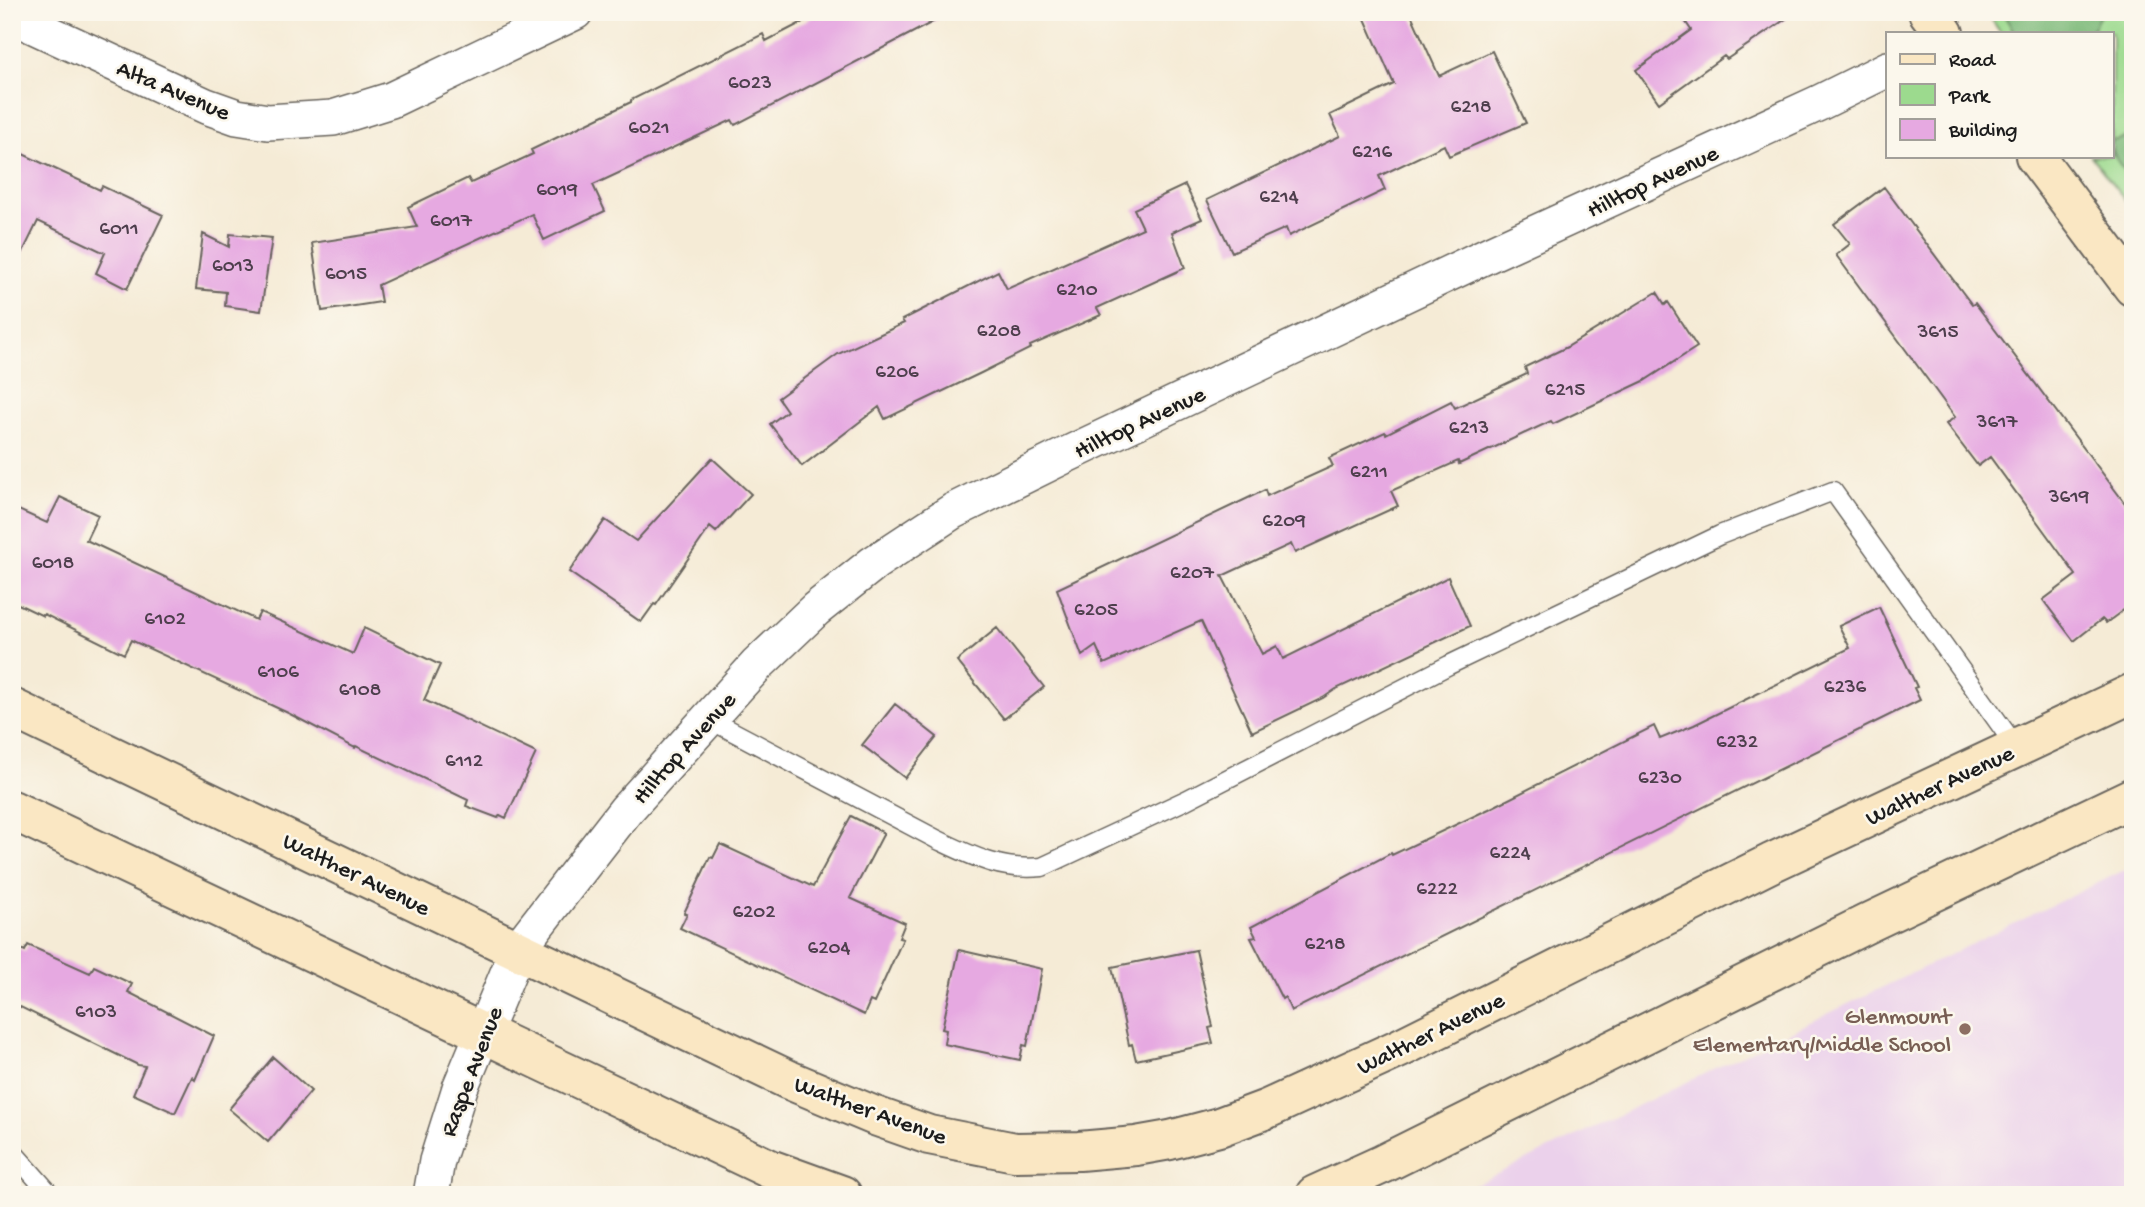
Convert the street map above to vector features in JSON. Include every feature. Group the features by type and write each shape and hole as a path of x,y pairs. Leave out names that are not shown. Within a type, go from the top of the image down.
{"main road":[{"path":"1928,12 1943,32"},
{"path":"2036,158 2133,287"},
{"name":"Walther Avenue","path":"12,708 789,1080 929,1135 1015,1152 1079,1151 1170,1140 1219,1127 1279,1103 1400,1048 1771,863 2133,693"},
{"path":"1315,1195 1383,1164 1866,924 2133,797"},
{"path":"12,810 770,1169 842,1195"}],"street":[{"name":"Alta Avenue","path":"12,16 206,106 237,117 268,122 333,118 391,100 575,12"},
{"name":"Hilltop Avenue","path":"518,949 625,810 757,665 816,609 874,563 953,511 1492,253 1886,70"},
{"name":"Raspe Avenue","path":"431,1195 437,1161 460,1088 518,949"}],"lane":[{"path":"709,719 971,855 1013,868 1042,867 1186,800 1449,665 1707,541 1833,491 2016,747"},
{"path":"12,1152 51,1195"}],"shaded area":[{"name":"Glenmount Elementary/Middle School","path":"2133,866 2133,1195 1452,1195 1462,1191"}],"green space":[{"path":"1986,12 2133,12 2133,210 2093,158 2114,158 2114,32 2000,32"},
{"path":"2002,12 2102,12 2091,32 2014,32"},
{"path":"2133,136 2133,179 2116,158 2114,141"}],"building":[{"path":"822,12 952,12 735,125 732,120 593,185 605,211 544,240 532,214 378,285 381,302 322,311 312,243 417,227 408,207 468,178 471,183 533,154 531,150 763,34 766,41"},
{"path":"1362,12 1410,12 1439,76 1492,51 1526,123 1449,156 1444,145 1379,176 1385,190 1289,236 1286,228 1232,252 1207,200 1340,136 1330,115 1394,84"},
{"path":"1679,12 1796,12 1727,59 1724,56 1659,103 1636,70 1691,30"},
{"path":"12,149 100,190 102,186 163,215 127,289 96,273 105,253 38,221 12,274"},
{"path":"1185,185 1202,219 1172,232 1185,268 1097,308 1101,315 1030,346 1031,348 885,419 879,407 802,466 770,424 787,411 778,398 838,354 904,323 902,320 998,271 1007,289 1143,228 1134,209"},
{"path":"1884,187 1972,305 1975,303 2133,514 2133,603 2106,623 2102,619 2074,641 2043,600 2076,575 1990,457 1978,466 1946,424 1955,417 1836,255 1850,244 1834,224"},
{"path":"203,234 229,247 230,234 272,238 261,311 225,306 226,292 196,289"},
{"path":"1657,292 1665,305 1668,302 1697,347 1644,381 1553,424 1551,421 1459,464 1458,461 1391,491 1398,506 1295,553 1291,544 1222,576 1262,654 1277,646 1283,659 1448,577 1470,626 1252,732 1201,621 1104,664 1096,646 1082,656 1057,589 1265,490 1267,496 1333,466 1329,458 1385,432 1386,434 1451,401 1455,408 1527,374 1525,367 1567,347"},
{"path":"712,458 751,494 716,532 710,527 656,605 654,604 641,622 569,572 605,520 636,541"},
{"path":"60,497 98,515 86,540 256,620 260,612 353,654 364,628 440,665 424,700 536,753 506,818 500,815 498,818 466,806 468,800 131,640 124,654 12,601 12,507 47,523"},
{"path":"1879,607 1917,687 1914,688 1920,700 1291,1011 1285,997 1282,999 1251,938 1256,937 1251,927 1391,853 1392,855 1489,809 1654,726 1660,739 1850,648 1839,626"},
{"path":"997,628 1044,687 1004,719 957,661"},
{"path":"895,704 937,737 905,778 862,745"},
{"path":"851,816 884,833 850,898 905,923 899,938 903,939 874,1003 870,1001 864,1015 680,928 687,914 684,913 710,857 713,858 720,844 813,887"},
{"path":"12,945 25,951 28,945 90,973 94,966 132,984 128,992 214,1036 195,1080 192,1077 175,1113 133,1094 145,1066 12,1003"},
{"path":"959,950 1042,969 1027,1046 1023,1045 1020,1060 944,1044 946,1030 942,1029"},
{"path":"1196,950 1213,1027 1209,1028 1213,1043 1136,1060 1132,1044 1129,1045 1112,967"},
{"path":"273,1057 311,1091 268,1142 229,1109"}],"place":[{"name":"Glenmount Elementary/Middle School","path":"1965,1029"}]}
